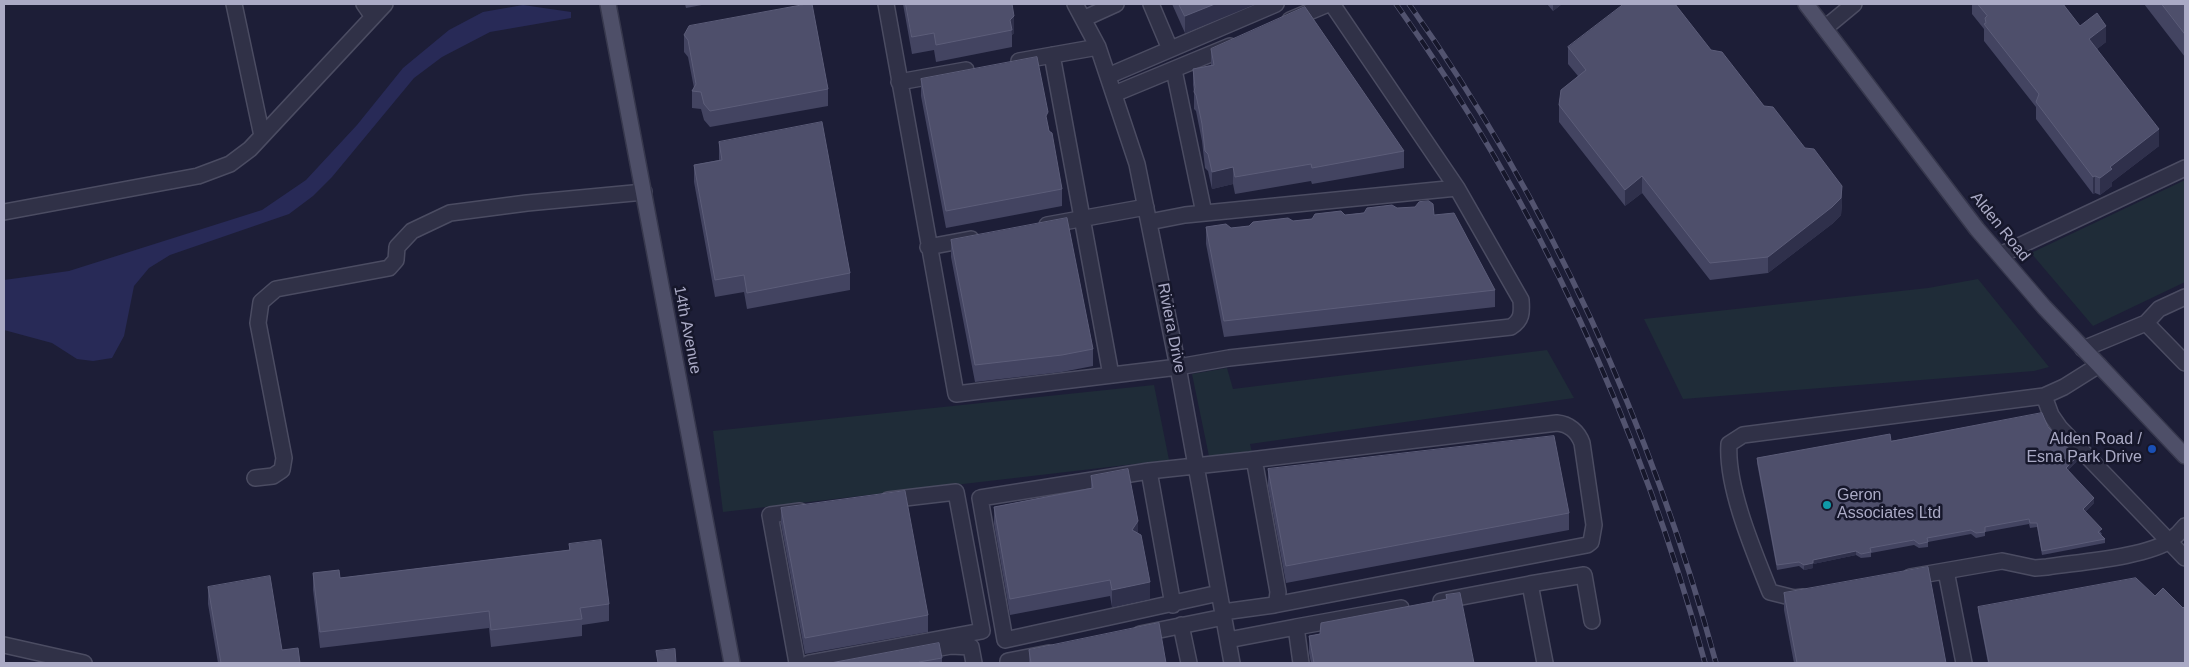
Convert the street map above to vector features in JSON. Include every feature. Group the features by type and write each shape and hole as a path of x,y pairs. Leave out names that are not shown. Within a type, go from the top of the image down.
{"main road":[{"name":"14th Avenue","path":"608,4 732,663"},
{"name":"Alden Road","path":"1806,4 1977,229 2083,349 2185,456"}],"street":[{"path":"234,4 262,136"},
{"path":"364,4 373,17"},
{"path":"4,212 198,176 230,164 250,149 385,4"},
{"path":"886,4 928,247 956,394 1178,367 1230,358 1511,327 1518,322 1522,312 1521,300 1457,188 1332,4"},
{"name":"Riviera Drive","path":"1075,4 1098,47 1137,164 1178,367 1232,663"},
{"path":"1083,19 1116,4"},
{"path":"1150,4 1170,48"},
{"path":"1108,76 1276,4"},
{"path":"1275,27 1328,4"},
{"path":"1825,28 1854,4"},
{"path":"1114,94 1239,42"},
{"path":"1004,64 1098,47"},
{"path":"1052,55 1111,375"},
{"path":"899,82 985,67"},
{"path":"1174,70 1204,213"},
{"path":"2000,256 2185,168"},
{"path":"1149,222 1204,213 1457,188"},
{"path":"255,478 273,476 282,470 284,458 258,322 261,302 276,289 389,268 396,260 397,247 412,231 450,214 527,203 644,192"},
{"path":"1034,227 1146,207"},
{"path":"928,247 986,236"},
{"path":"2083,349 2146,323 2159,309 2185,297"},
{"path":"2146,323 2185,363"},
{"path":"1813,595 1794,598 1770,592 1744,525 1728,459 1728,444 1743,434 2044,396 2064,387 2099,365"},
{"path":"2044,396 2051,415 2060,428 2185,558"},
{"path":"1123,637 1274,604 1587,545 1592,542 1594,526 1582,443 1579,435 1564,424 1557,423 1196,467 1149,471 980,498 1005,640 1173,605 1219,593"},
{"path":"1250,460 1255,464 1278,592 1278,600 1274,604"},
{"path":"1149,471 1173,605"},
{"path":"809,663 982,631 956,492 878,501"},
{"path":"797,663 770,515 819,509"},
{"path":"1898,579 2002,561 2034,568 2139,552 2155,548 2168,541 2185,526"},
{"path":"1946,571 1964,663"},
{"path":"1228,640 1530,584 1584,576 1592,621"},
{"path":"1530,584 1545,663"},
{"path":"1181,625 1189,663"},
{"path":"1296,627 1302,663"},
{"path":"4,645 84,663"},
{"path":"858,663 952,646 971,647 974,663"},
{"path":"1008,663 1008,661 1066,649"}],"shaded area":[{"path":"523,5 571,12 571,18 490,32 442,57 414,78 332,177 313,196 289,214 170,255 149,268 134,286 124,336 112,358 93,361 77,359 52,343 4,330 4,280 69,271 262,210 306,180 357,125 403,68 449,30 483,12"},
{"path":"2185,180 2185,282 2093,326 2031,253"},
{"path":"1978,279 2049,367 2034,371 1683,399 1644,319 1928,288"},
{"path":"1547,350 1574,398 1250,444 1253,457 1210,461 1192,374 1227,368 1233,389"},
{"path":"1154,385 1169,460 723,512 713,431"}],"building":[{"path":"812,4 828,89 710,111 704,104 701,92 692,91 696,84 688,40 684,35 689,26"},
{"path":"906,4 1012,4 1014,16 1010,20 1012,30 936,45 934,33 912,37"},
{"path":"1179,4 1215,4 1185,16"},
{"path":"1624,4 1675,4 1711,50 1722,52 1764,106 1773,107 1805,148 1814,149 1842,186 1841,198 1832,207 1768,257 1710,263 1642,176 1625,190 1559,105 1561,90 1586,70 1568,47"},
{"path":"1978,4 2063,4 2080,26 2097,13 2106,26 2089,39 2159,129 2110,167 2112,169 2100,178 2093,177 2036,102 2039,94 1984,24 1986,23 1985,18 1987,16"},
{"path":"2162,4 2185,4 2185,34"},
{"path":"1305,7 1404,151 1312,168 1311,164 1235,177 1233,167 1212,172 1208,154 1205,151 1202,124 1194,92 1193,69 1214,65 1211,49"},
{"path":"1037,57 1048,112 1046,116 1049,131 1052,133 1062,189 946,211 921,79"},
{"path":"822,122 850,273 747,293 744,275 715,280 694,165 722,160 719,142"},
{"path":"1429,201 1433,204 1434,215 1454,213 1495,290 1224,321 1206,227 1226,224 1231,228 1249,226 1253,222 1288,218 1293,221 1312,219 1315,214 1341,211 1345,215 1364,213 1367,208 1392,205 1397,208 1415,207 1419,202"},
{"path":"1067,218 1093,349 1062,355 975,365 951,240"},
{"path":"2042,413 2048,427 2077,457 2066,468 2094,498 2083,509 2102,529 2098,532 2105,539 2042,551 2037,523 2030,523 2029,519 1985,527 1985,532 1976,533 1971,530 1927,538 1928,542 1919,544 1914,540 1870,548 1871,552 1861,554 1856,551 1813,560 1813,563 1804,565 1799,562 1777,565 1757,458 1890,434 1891,441"},
{"path":"1554,436 1569,513 1286,566 1268,469"},
{"path":"1128,469 1138,521 1132,530 1141,535 1150,582 1112,590 1110,580 1010,599 994,507 1093,488 1091,476"},
{"path":"905,491 928,615 805,638 781,508"},
{"path":"601,540 609,604 580,608 582,619 491,630 489,611 320,632 313,573 339,570 340,578 570,550 569,544"},
{"path":"1928,567 1946,663 1797,663 1784,593"},
{"path":"270,576 282,650 298,648 300,663 221,663 208,587"},
{"path":"2136,578 2155,596 2163,588 2183,608 2185,606 2185,663 1989,663 1978,607"},
{"path":"1460,593 1474,663 1314,663 1309,636 1320,634 1321,623 1447,599 1446,595"},
{"path":"1159,623 1166,663 1031,663 1029,650"},
{"path":"939,643 942,658 919,663 831,663"},
{"path":"675,649 676,663 658,663 656,651"}],"railway":[{"path":"1396,4 1447,80 1495,158 1539,238 1580,320 1617,404 1650,489 1679,575 1705,663"},
{"path":"1409,4 1460,80 1507,158 1551,238 1591,320 1628,404 1661,489 1690,575 1716,663"}],"place":[{"name":"Alden Road / Esna Park Drive","path":"2152,449"},
{"name":"Geron Associates Ltd","path":"1827,505"}]}
